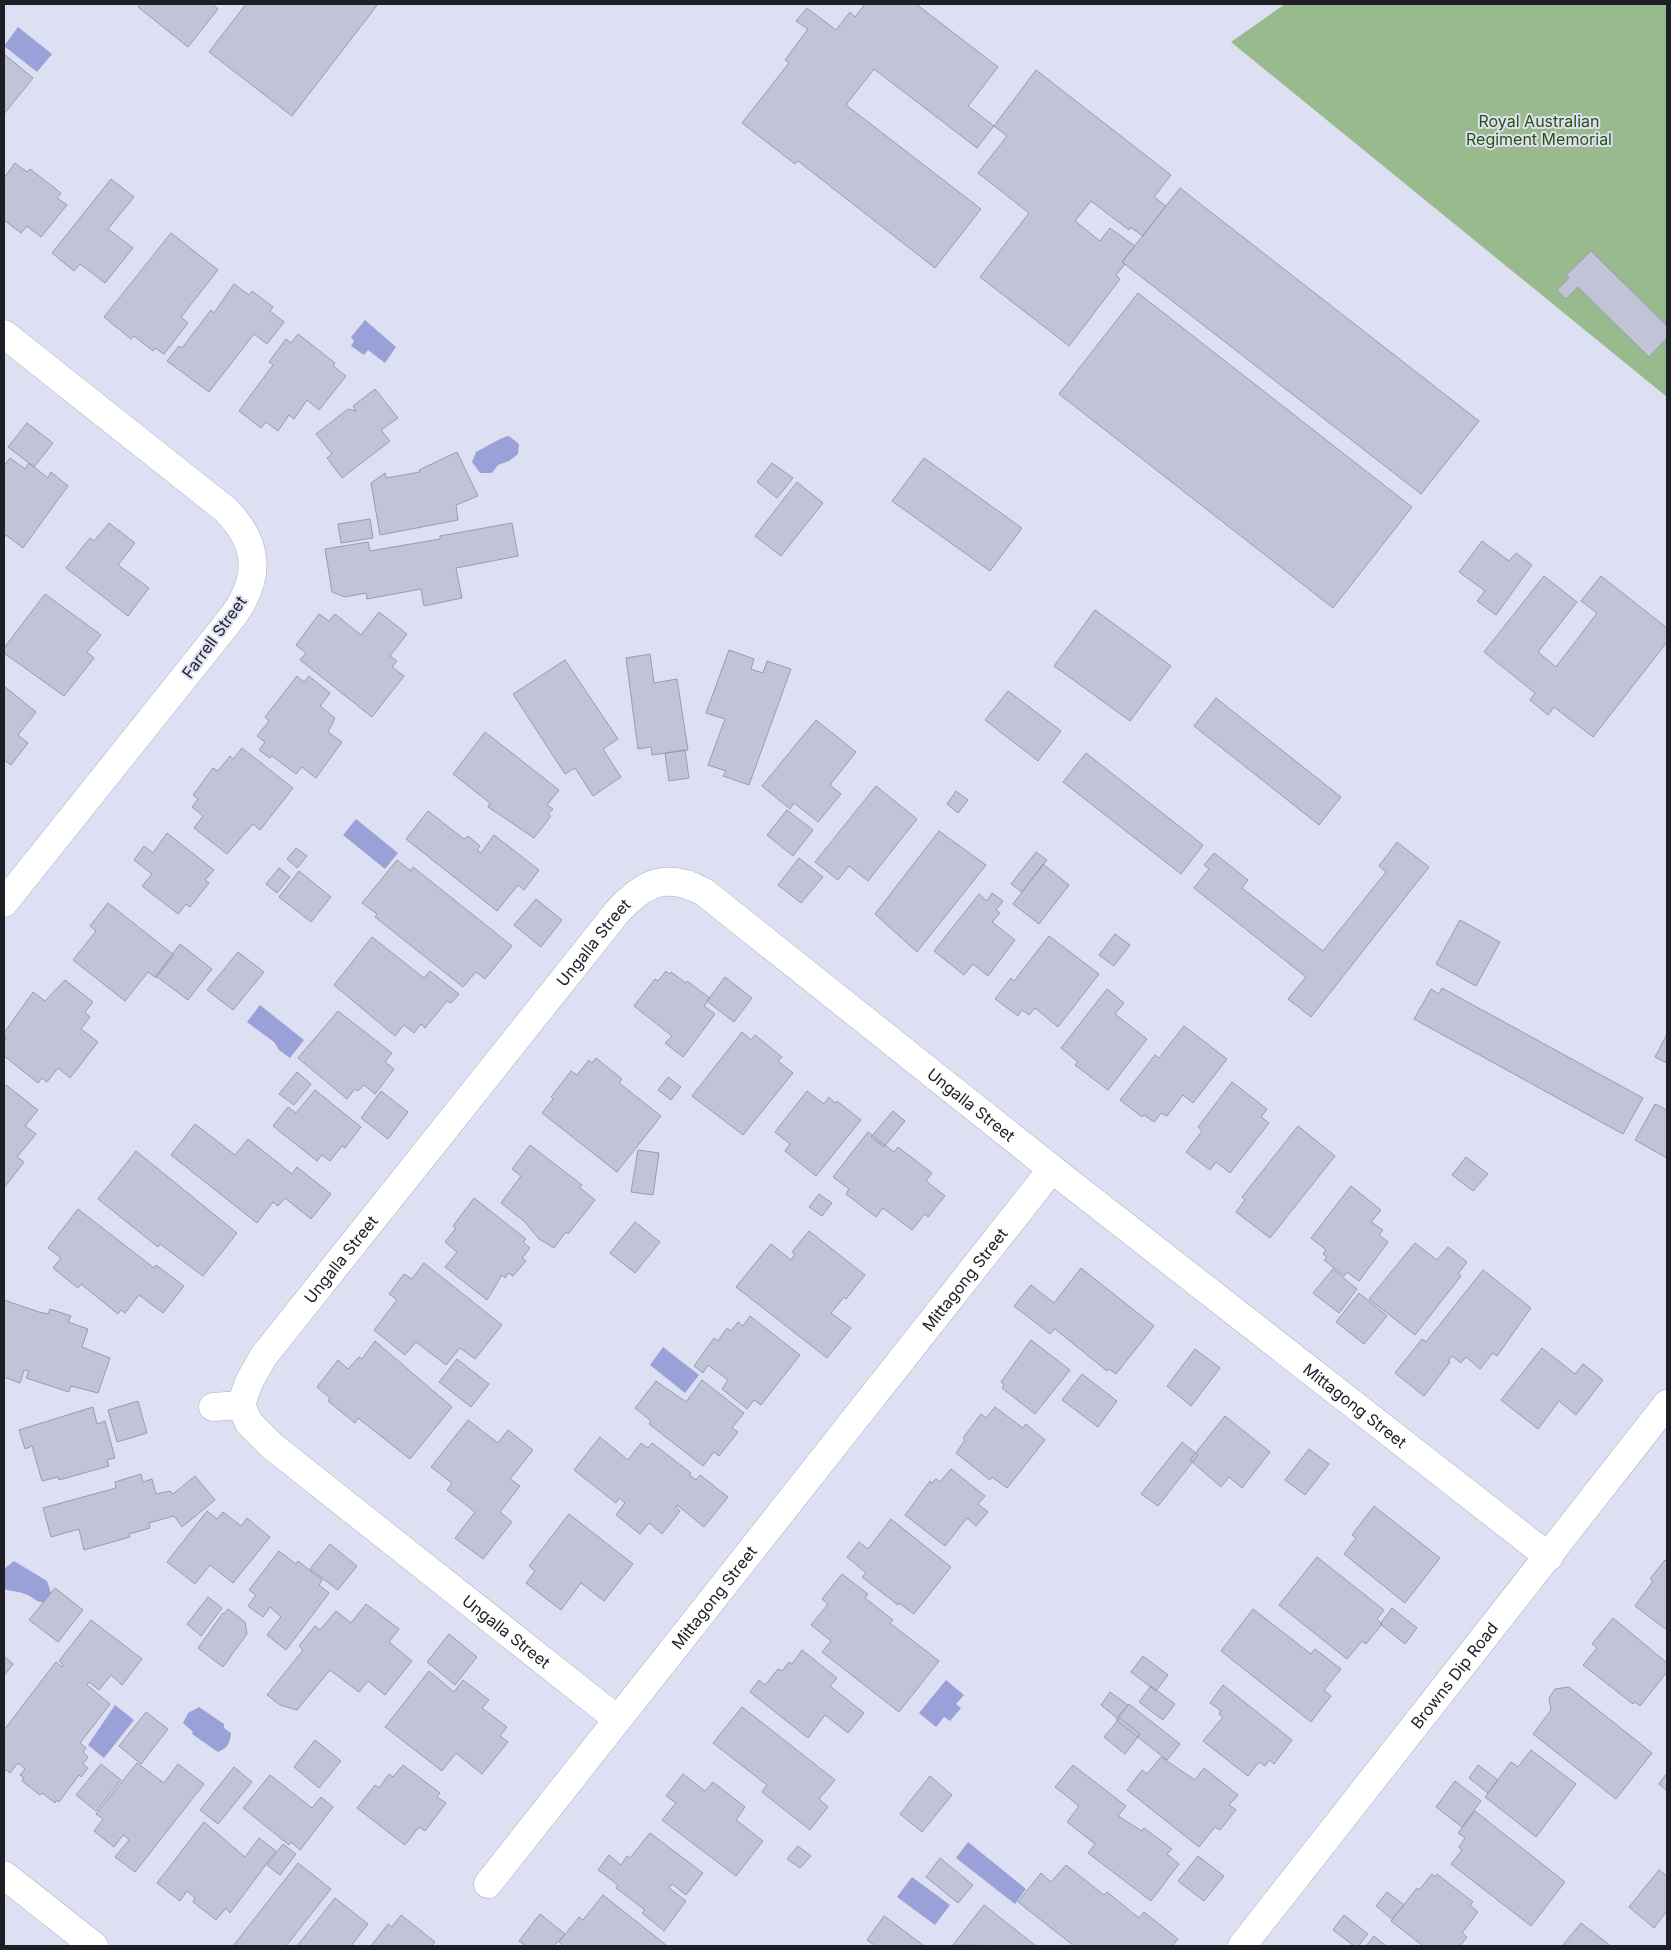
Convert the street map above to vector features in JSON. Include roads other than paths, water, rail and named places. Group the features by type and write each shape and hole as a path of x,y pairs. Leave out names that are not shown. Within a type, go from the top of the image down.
{"street":[{"name":"Farrell Street","path":"4,334 226,510 245,533 253,557 252,580 234,615 4,903"},
{"name":"Ungalla Street","path":"617,1719 272,1446 248,1423 241,1405 249,1382 263,1357 618,911 638,892 659,881 682,882 704,892 1052,1169"},
{"name":"Mittagong Street","path":"488,1884 1052,1169 1548,1557"},
{"name":"Browns Dip Road","path":"1242,1946 1667,1404"},
{"path":"213,1407 241,1405"},
{"path":"4,1875 94,1946"}],"water":[{"path":"18,27 52,54 37,72 4,46"},
{"path":"365,320 396,347 385,363 368,350 364,355 351,346 354,341 351,337"},
{"path":"509,436 519,444 518,454 509,461 498,465 492,473 480,473 472,462 476,452 497,440"},
{"path":"356,819 398,853 385,869 343,835"},
{"path":"260,1005 304,1040 290,1058 279,1050 274,1042 247,1022"},
{"path":"663,1347 699,1375 685,1393 650,1365"},
{"path":"14,1561 47,1581 51,1593 48,1598 39,1602 22,1593 4,1589 4,1569"},
{"path":"946,1680 964,1695 956,1704 961,1708 950,1721 944,1717 936,1727 919,1713"},
{"path":"115,1705 134,1720 104,1758 88,1745"},
{"path":"199,1707 224,1724 224,1728 231,1733 228,1745 224,1749 218,1752 192,1734 193,1732 183,1723 188,1713"},
{"path":"968,1842 1026,1889 1015,1904 956,1858"},
{"path":"912,1877 950,1905 935,1925 897,1897"}],"park label":[{"name":"Royal Australian Regiment Memorial","path":"1539,130"}]}
